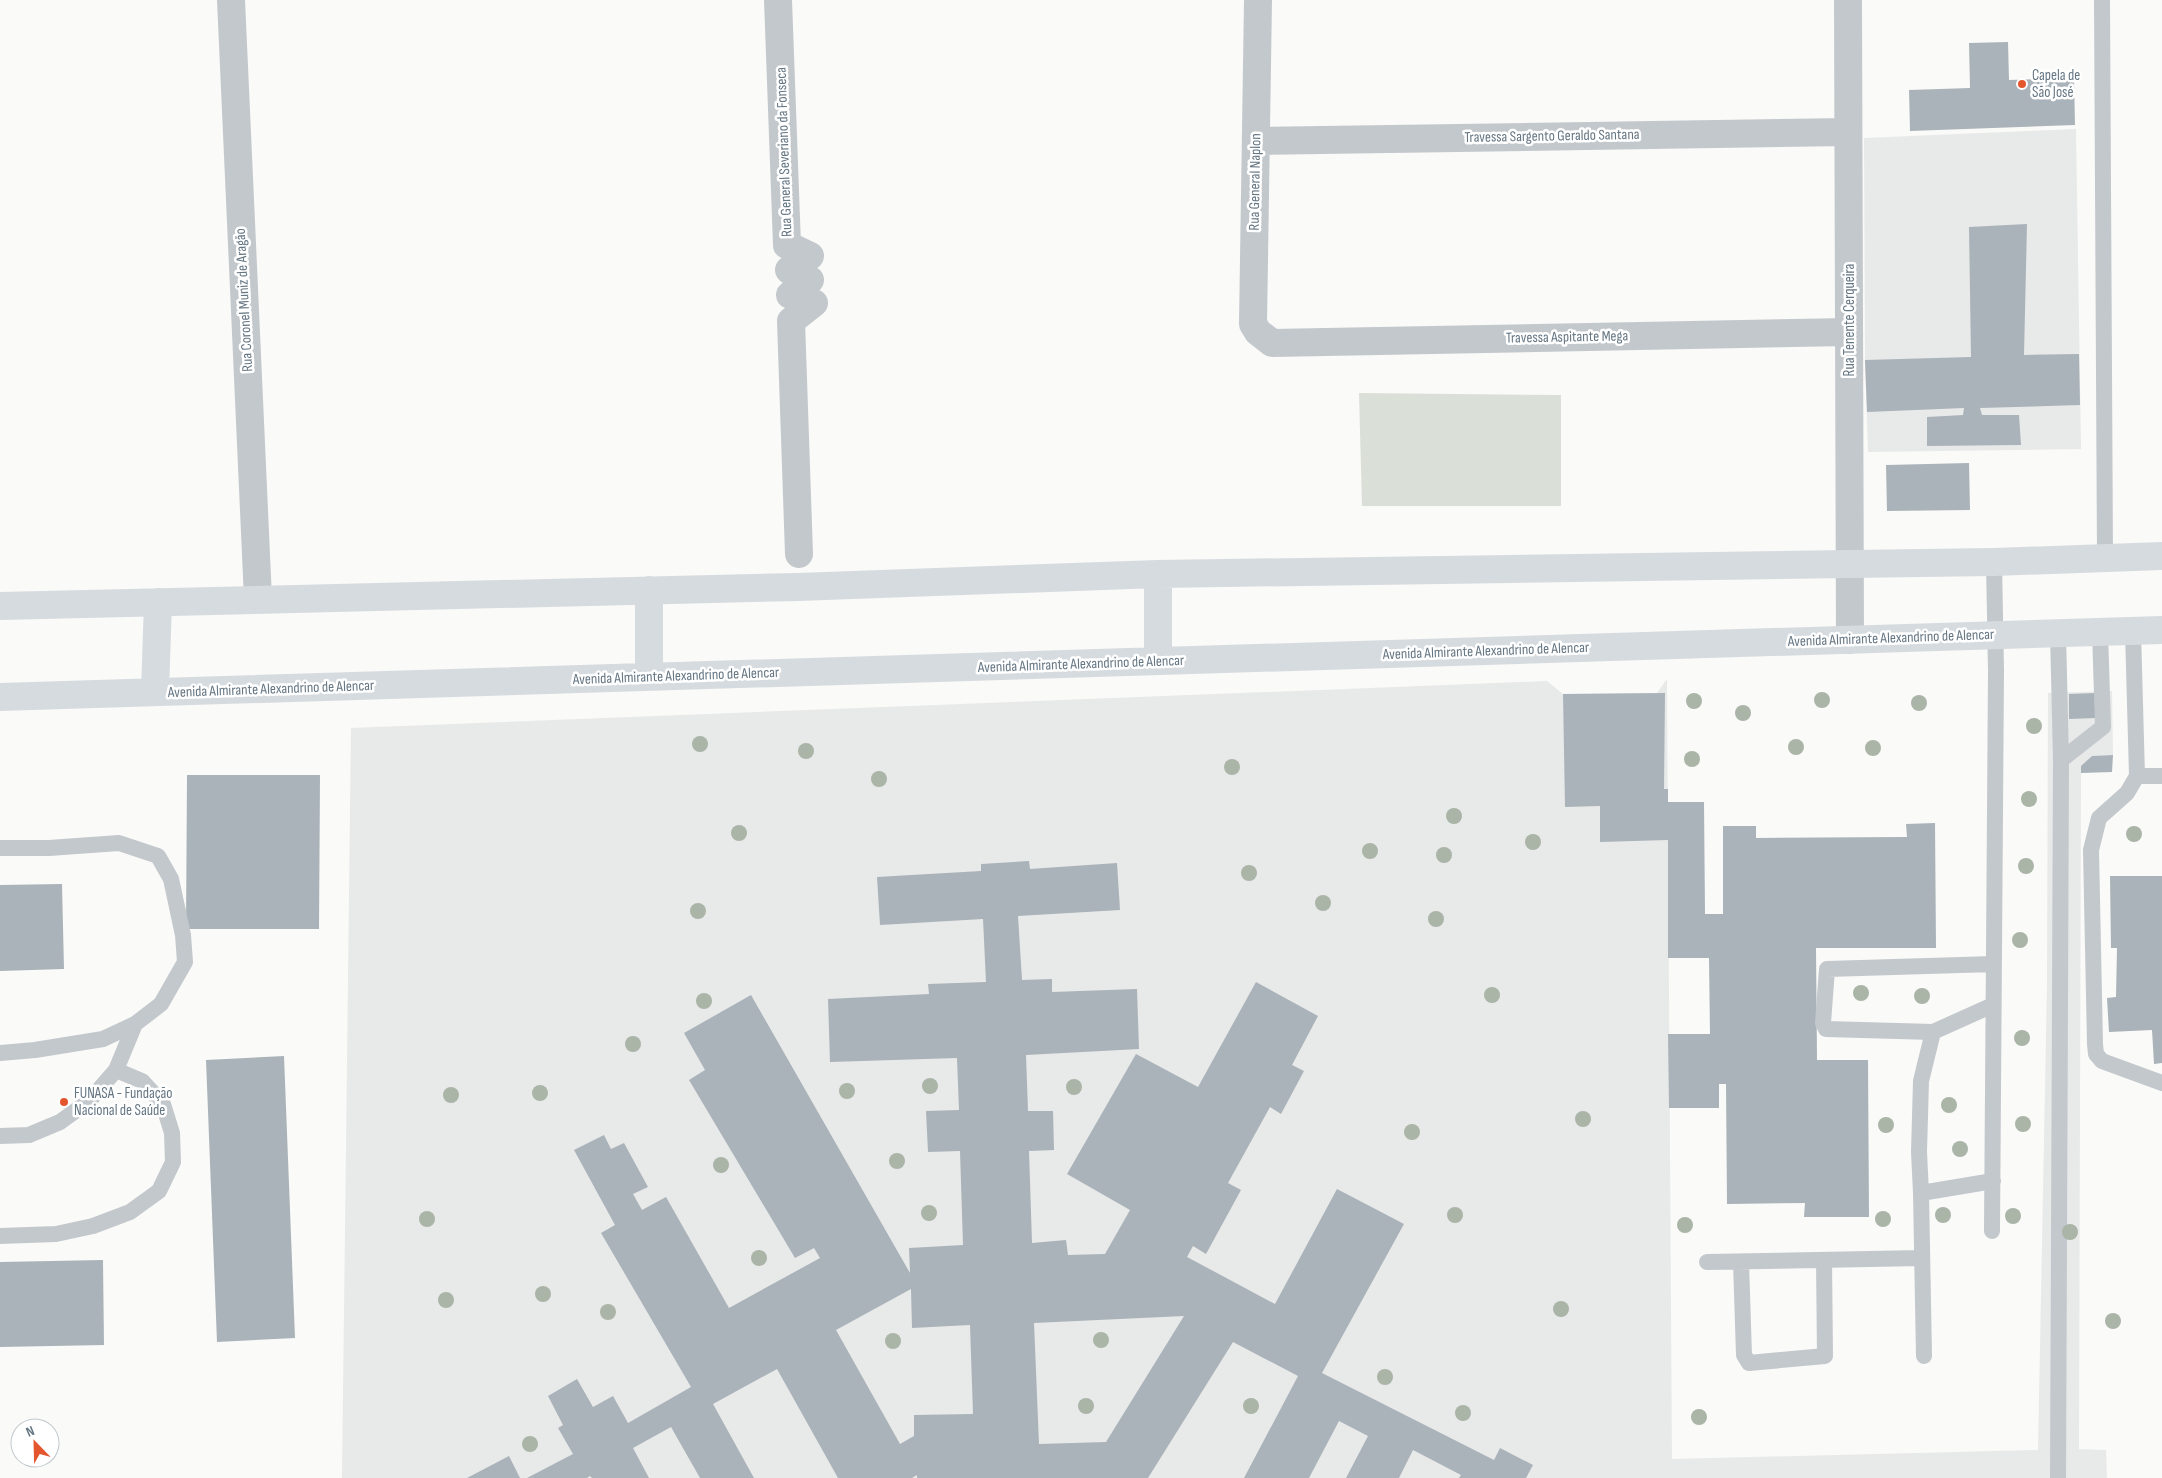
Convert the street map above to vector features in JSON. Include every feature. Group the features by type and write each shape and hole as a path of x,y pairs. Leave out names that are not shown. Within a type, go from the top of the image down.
{"street":[{"name":"Rua Coronel Muniz de Aragão","path":"231,0 258,599"},
{"name":"Rua General Severiano da Fonseca","path":"778,0 787,245 810,256 789,270 810,280 790,295 814,303 790,321 799,554"},
{"name":"Rua General Naplon","path":"1258,0 1253,324 1258,332 1272,343 1284,342"},
{"name":"Rua Tenente Cerqueira","path":"1848,0 1850,640"},
{"name":"Travessa Sargento Geraldo Santana","path":"1256,141 1848,132"},
{"name":"Travessa Aspitante Mega","path":"1284,342 1849,332"},
{"path":"0,606 649,590 1158,574 1994,562 2162,556"},
{"path":"1158,574 1158,661"},
{"path":"649,590 649,677"},
{"path":"155,692 158,602"},
{"name":"Avenida Almirante Alexandrino de Alencar","path":"0,697 2162,630"}],"lane":[{"path":"2102,0 2105,558"},
{"path":"1992,1231 1994,562"},
{"path":"2133,631 2137,776 2127,793 2099,818 2091,850 2096,1054 2102,1061 2162,1083"},
{"path":"2061,760 2103,727 2100,632"},
{"path":"2058,634 2061,760 2058,1478"},
{"path":"2137,776 2162,776"},
{"path":"0,848 49,848 119,843 158,856 171,879 183,935 185,962 161,1004 134,1024 103,1039 35,1050 0,1053"},
{"path":"1993,1005 1933,1032 1826,1029 1823,1023 1827,970 1994,964"},
{"path":"0,1136 29,1134 60,1122 89,1101 116,1070 134,1024"},
{"path":"1924,1356 1919,1152 1921,1081 1933,1032"},
{"path":"0,1236 56,1234 93,1226 130,1212 159,1191 173,1162 172,1133 163,1104 142,1081 116,1070"},
{"path":"1921,1193 1993,1181"},
{"path":"1706,1262 1922,1258"},
{"path":"1741,1262 1744,1355 1749,1363 1825,1356 1824,1260"}],"shaded area":[{"path":"2076,129 2081,449 1868,452 1865,360 1864,138"},
{"path":"1359,393 1561,395 1561,506 1362,506"},
{"path":"1667,679 1672,1459 2038,1450 2047,985 2048,693 2112,691 2113,755 2092,756 2082,766 2081,773 2079,1449 2106,1450 2107,1478 342,1478 351,728 1547,681 1563,694 1657,693"}],"building":[{"name":"Capela de São José","path":"2008,42 2009,80 2074,78 2075,125 1910,131 1909,90 1970,88 1969,43"},
{"path":"2027,224 2024,355 2079,354 2080,405 1980,408 1982,415 2019,415 2021,445 1927,446 1927,417 1963,415 1964,408 1867,412 1865,360 1971,357 1969,227"},
{"path":"1969,463 1970,510 1887,511 1886,465"},
{"path":"1665,693 1664,789 1668,789 1668,802 1704,802 1705,914 1723,914 1723,826 1756,826 1756,838 1907,837 1906,824 1935,823 1936,948 1816,948 1817,1060 1868,1060 1869,1217 1804,1217 1805,1203 1727,1204 1726,1084 1719,1084 1719,1108 1669,1108 1668,1034 1710,1034 1709,958 1668,958 1668,840 1600,842 1600,806 1565,807 1563,694"},
{"path":"2096,693 2096,718 2069,719 2069,694"},
{"path":"2113,755 2112,772 2081,773 2081,766 2092,756"},
{"path":"187,775 320,775 319,929 186,929"},
{"path":"1029,861 1030,869 1117,863 1120,910 1018,916 1022,980 1052,979 1052,992 1137,989 1139,1049 1026,1055 1028,1111 1053,1111 1054,1150 1029,1151 1032,1243 1066,1240 1068,1255 1105,1254 1130,1210 1067,1174 1136,1054 1198,1087 1256,982 1318,1016 1292,1065 1304,1071 1281,1114 1270,1107 1228,1183 1241,1190 1206,1254 1193,1246 1187,1257 1275,1304 1337,1189 1404,1224 1322,1373 1494,1460 1500,1448 1533,1465 1526,1478 1459,1478 1461,1475 1413,1450 1399,1478 1346,1478 1368,1436 1339,1421 1309,1478 1244,1478 1298,1376 1233,1342 1148,1478 917,1478 917,1475 912,1478 838,1478 777,1369 713,1404 754,1478 700,1478 671,1427 633,1448 649,1478 592,1478 590,1476 587,1478 527,1478 573,1454 558,1428 563,1425 548,1396 577,1379 593,1407 613,1396 628,1423 691,1387 601,1233 615,1225 574,1150 604,1135 611,1149 624,1143 648,1187 633,1194 642,1210 666,1197 729,1308 820,1258 814,1248 795,1258 689,1080 705,1070 684,1033 751,995 910,1273 909,1248 963,1245 960,1151 928,1152 926,1111 959,1110 957,1058 830,1062 828,999 929,994 928,984 986,982 983,919 880,925 877,877 981,871 981,864","holes":["911,1289 912,1328 970,1325 973,1414 914,1415 914,1436 900,1444 836,1330","1184,1316 1106,1442 1039,1444 1034,1323"]},
{"path":"2110,876 2162,876 2162,1063 2154,1064 2152,1030 2109,1032 2107,998 2116,997 2117,948 2111,948"},
{"path":"62,884 64,969 0,971 0,885"},
{"path":"284,1056 295,1338 217,1342 206,1060"},
{"path":"103,1260 104,1345 0,1347 0,1262"},
{"path":"509,1456 520,1478 467,1478"}],"place":[{"name":"Capela de São José","path":"2022,84"},
{"name":"FUNASA - Fundação Nacional de Saúde","path":"64,1102"}]}
